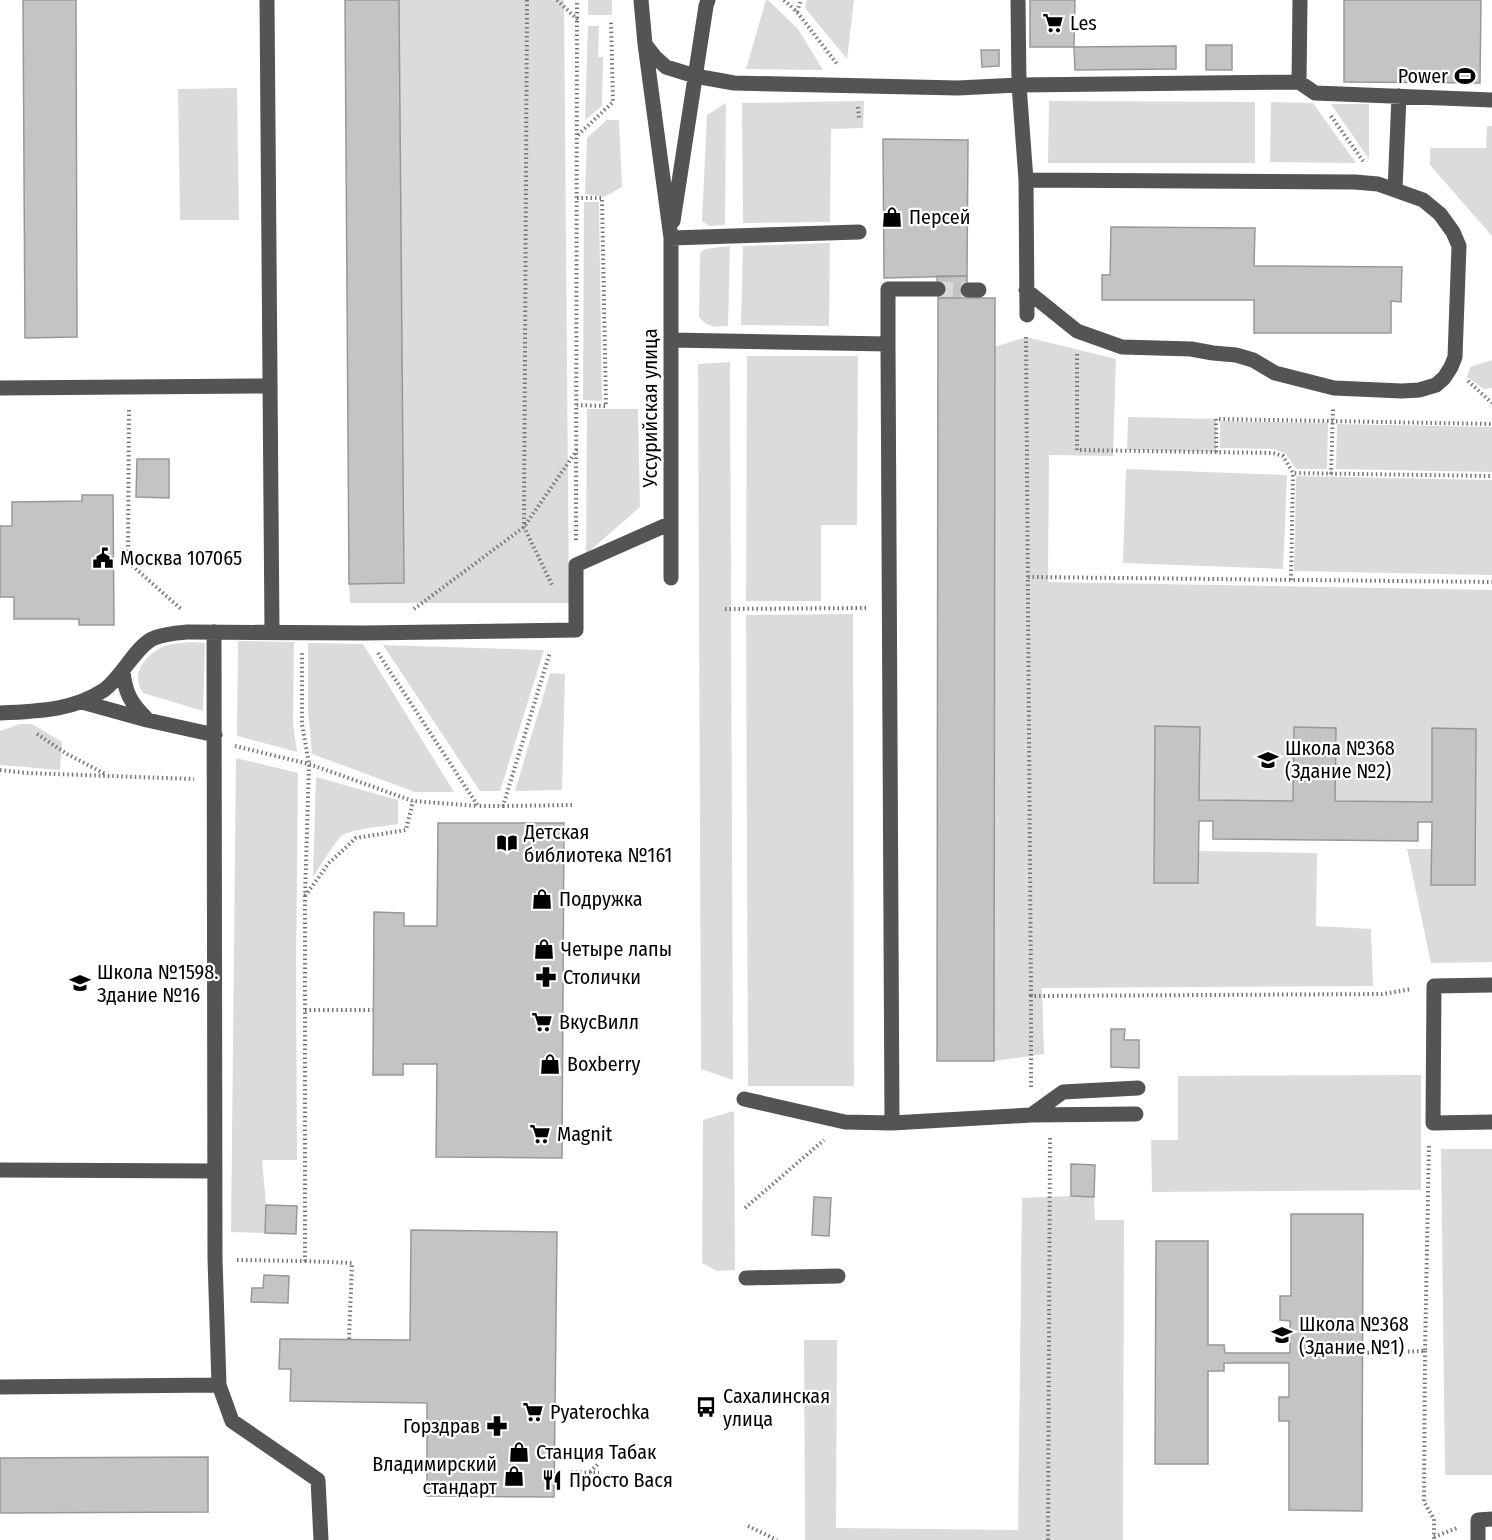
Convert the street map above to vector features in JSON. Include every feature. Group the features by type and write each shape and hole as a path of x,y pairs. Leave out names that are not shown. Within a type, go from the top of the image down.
{"lane":[{"path":"267,0 272,632"},
{"name":"Уссурийская улица","path":"641,0 671,238 672,578"},
{"name":"Уссурийская улица","path":"671,238 708,0"},
{"path":"1018,0 1019,85 1026,180 1027,315"},
{"path":"1299,82 1300,0"},
{"path":"645,44 666,68 734,83 958,88 1019,85 1299,82 1315,93 1492,100"},
{"path":"1395,190 1399,96"},
{"path":"1026,180 1355,182 1378,184 1423,200 1440,213 1459,246 1455,357 1444,378 1436,385 1419,390 1334,388 1275,373 1253,360 1236,355 1191,349 1122,347 1077,331 1026,290"},
{"path":"671,238 859,232"},
{"path":"892,1123 888,289 938,290"},
{"path":"671,340 888,344"},
{"path":"0,388 270,386"},
{"path":"0,713 54,710 82,702 105,690 150,640 166,634 576,630 576,565 671,523"},
{"path":"210,632 215,738 215,1259 219,1385 232,1421 318,1480 321,1540"},
{"path":"123,671 125,686 135,707 147,720"},
{"path":"82,702 215,738"},
{"path":"1492,985 1434,986 1433,1123 1492,1122"},
{"path":"1031,1115 1063,1092 1138,1088"},
{"path":"744,1099 845,1122 892,1123 1031,1115 1136,1114"},
{"path":"0,1170 215,1171"},
{"path":"746,1278 838,1276"},
{"path":"0,1387 219,1385"},
{"path":"1478,1540 1478,1520 1492,1520"}],"path":[{"path":"527,0 524,526 554,589"},
{"path":"557,0 578,20"},
{"path":"576,565 577,0"},
{"path":"784,0 797,12 855,87 859,119"},
{"path":"797,12 801,0"},
{"path":"578,135 613,102 611,20"},
{"path":"1315,93 1378,184"},
{"path":"577,198 602,198 606,406 578,405"},
{"path":"1027,315 1031,1115"},
{"path":"1077,331 1077,450 1273,453 1283,456 1293,473 1291,580"},
{"path":"1451,367 1492,403"},
{"path":"129,387 128,562 210,632"},
{"path":"1332,474 1334,388"},
{"path":"1483,394 1492,393"},
{"path":"1216,452 1216,419 1492,424"},
{"path":"413,610 524,526 577,450"},
{"path":"1293,473 1492,476"},
{"path":"1028,577 1492,582"},
{"path":"725,609 889,608"},
{"path":"302,633 302,724 309,764 305,897 305,1261"},
{"path":"364,633 477,806"},
{"path":"503,806 551,646"},
{"path":"34,732 67,754 106,775"},
{"path":"215,738 309,764 413,801 477,806 575,805"},
{"path":"0,770 215,780"},
{"path":"305,897 328,863 356,838 406,830 413,801"},
{"path":"1032,996 1382,994 1434,986"},
{"path":"305,1010 373,1010"},
{"path":"1048,1540 1050,1115"},
{"path":"745,1208 845,1122"},
{"path":"1433,1123 1430,1123 1424,1502 1434,1519 1434,1540"},
{"path":"215,1259 352,1263 350,1339"},
{"path":"1363,1353 1425,1351"},
{"path":"589,1473 599,1463"},
{"path":"571,1472 599,1473"},
{"path":"748,1526 777,1540"}],"shaded area":[{"path":"399,0 564,0 569,603 350,603 349,584 404,583"},
{"path":"588,0 612,0 612,15 588,15"},
{"path":"766,0 798,29 823,70 746,69"},
{"path":"807,0 854,0 847,59 805,8"},
{"path":"588,26 599,26 598,57 603,57 602,106 585,120"},
{"path":"237,88 239,220 180,220 178,89"},
{"path":"864,101 863,128 831,129 830,222 743,223 742,103"},
{"path":"1049,101 1255,102 1255,163 1048,163"},
{"path":"1271,102 1313,103 1356,163 1270,162"},
{"path":"726,103 725,225 709,226 702,221 707,115"},
{"path":"1331,104 1369,104 1369,159"},
{"path":"607,120 619,120 622,187 604,197 585,194 587,138"},
{"path":"1487,126 1492,126 1492,236 1430,165 1430,148 1486,148"},
{"path":"584,202 599,202 602,401 583,400"},
{"path":"830,243 829,326 741,325 743,246"},
{"path":"730,246 728,326 712,326 699,317 700,253 705,249"},
{"name":"Школа №368 (Здание №2)","path":"1026,337 1116,359 1113,456 1049,455 1048,582 1492,590 1492,962 1431,963 1407,849 1432,849 1432,885 1475,885 1476,729 1433,729 1432,802 1335,801 1336,728 1294,727 1293,801 1199,800 1200,727 1156,726 1154,882 1198,883 1199,851 1317,853 1316,926 1371,929 1373,986 1042,988 1044,1054 994,1061 995,347"},
{"path":"747,356 858,356 857,525 821,525 821,601 746,601"},
{"path":"1492,360 1492,388 1484,389 1467,377 1470,367"},
{"path":"730,362 733,1080 701,1069 698,364"},
{"path":"587,409 638,409 640,507 586,554"},
{"path":"1128,417 1216,419 1216,452 1127,450"},
{"path":"1220,421 1328,423 1327,469 1296,469 1286,454 1274,449 1220,448"},
{"path":"1337,424 1492,427 1492,472 1336,469"},
{"path":"1126,469 1287,475 1283,569 1123,563"},
{"path":"1296,476 1492,480 1492,575 1294,571"},
{"path":"853,614 854,1086 748,1086 746,615"},
{"path":"238,641 294,642 293,723 297,752 237,736"},
{"path":"205,643 203,711 143,693 138,678 142,664 147,658 168,645"},
{"path":"308,643 363,644 454,792 415,792 312,754 308,711"},
{"path":"383,645 544,650 500,791 480,791"},
{"path":"550,673 565,674 562,790 515,791"},
{"path":"20,724 32,724 62,742 60,770 0,765 0,731"},
{"path":"236,758 298,773 297,1160 262,1160 266,1205 265,1233 231,1232"},
{"path":"316,777 398,800 398,824 361,829 343,835 313,877"},
{"path":"1421,1075 1421,1190 1152,1192 1151,1140 1178,1140 1178,1076"},
{"path":"734,1111 735,1270 717,1271 702,1263 703,1120"},
{"path":"1441,1149 1492,1149 1492,1475 1445,1475"},
{"path":"1094,1197 1095,1220 1124,1220 1123,1540 805,1540 804,1340 837,1340 836,1528 1018,1530 1022,1198"}],"building":[{"path":"23,0 76,0 77,337 25,338"},
{"path":"345,0 399,0 404,583 349,584"},
{"name":"Les","path":"1030,0 1075,0 1074,47 1030,47"},
{"path":"1344,0 1481,0 1480,83 1344,82"},
{"path":"1206,45 1232,45 1232,70 1206,70"},
{"path":"1176,46 1176,69 1075,70 1074,47"},
{"path":"981,50 999,50 999,66 982,67"},
{"path":"883,139 968,140 967,276 884,278"},
{"path":"1111,227 1255,228 1254,266 1402,267 1401,302 1391,301 1391,333 1254,333 1254,300 1102,300 1102,275 1110,275"},
{"path":"937,276 967,276 967,298 938,298"},
{"path":"938,298 995,298 994,1061 937,1061"},
{"path":"137,459 169,459 169,498 136,497"},
{"path":"82,495 113,495 114,625 79,625 79,619 14,619 14,597 0,597 0,526 12,526 12,502 82,501"},
{"path":"1155,726 1200,727 1199,800 1293,801 1294,727 1336,728 1335,801 1432,802 1432,728 1476,729 1475,885 1431,885 1432,822 1418,822 1418,841 1213,839 1213,821 1199,821 1198,883 1154,883"},
{"path":"438,823 564,823 562,1158 436,1157 437,1064 403,1064 403,1075 373,1075 374,912 404,913 404,926 437,926"},
{"path":"1111,1029 1125,1029 1124,1040 1139,1040 1139,1068 1111,1067"},
{"path":"1071,1164 1095,1165 1094,1197 1071,1196"},
{"path":"814,1197 831,1198 829,1236 812,1235"},
{"path":"266,1205 297,1206 296,1234 265,1233"},
{"path":"1291,1214 1363,1214 1362,1511 1289,1510 1289,1421 1279,1421 1279,1397 1289,1397 1289,1363 1224,1363 1224,1371 1208,1371 1208,1464 1155,1464 1156,1241 1208,1241 1208,1345 1224,1345 1225,1353 1290,1353 1290,1321 1280,1320 1280,1296 1291,1296"},
{"path":"411,1230 557,1232 554,1497 427,1496 427,1403 290,1401 291,1369 279,1369 280,1339 410,1340"},
{"path":"264,1275 289,1276 288,1303 251,1302 252,1288 263,1288"},
{"path":"208,1457 208,1512 0,1513 0,1458"}],"tunnel":[{"path":"938,289 968,290"}],"place":[{"name":"Les","path":"1053,23"},
{"name":"Power","path":"1465,76"},
{"name":"Персей","path":"892,217"},
{"name":"Москва 107065","path":"103,558"},
{"name":"Школа №368 (Здание №2)","path":"1268,760"},
{"name":"Детская библиотека №161","path":"507,843"},
{"name":"Подружка","path":"542,899"},
{"name":"Четыре лапы","path":"544,949"},
{"name":"Столички","path":"546,977"},
{"name":"Школа №1598. Здание №16","path":"80,983"},
{"name":"ВкусВилл","path":"542,1022"},
{"name":"Boxberry","path":"550,1064"},
{"name":"Magnit","path":"540,1134"},
{"name":"Школа №368 (Здание №1)","path":"1282,1335"},
{"name":"Сахалинская улица","path":"706,1407"},
{"name":"Pyaterochka","path":"533,1412"},
{"name":"Горздрав","path":"497,1426"},
{"name":"Станция Табак","path":"519,1452"},
{"name":"Владимирский стандарт","path":"514,1476"},
{"name":"Просто Вася","path":"552,1480"}]}
